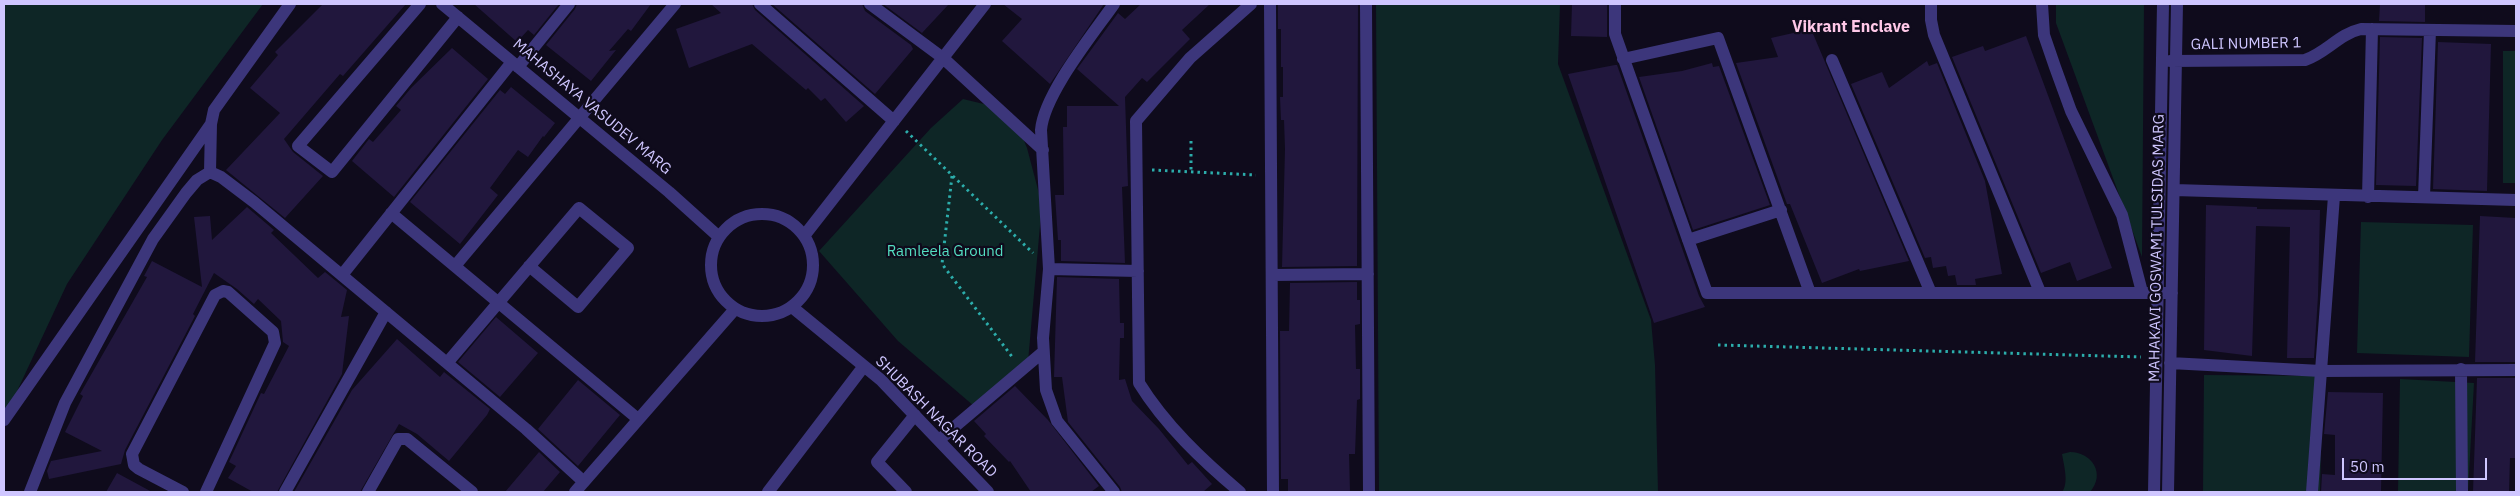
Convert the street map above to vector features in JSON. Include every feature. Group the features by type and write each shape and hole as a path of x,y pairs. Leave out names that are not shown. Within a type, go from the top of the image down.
{"street":[{"path":"4,420 211,124 218,104 290,4"},
{"path":"420,4 298,146 332,172 458,18"},
{"name":"MAHASHAYA VASUDEV MARG","path":"444,4 458,18 719,237"},
{"path":"342,275 515,64 569,4"},
{"path":"455,266 578,117 675,4"},
{"path":"760,4 894,121"},
{"path":"870,4 944,58 1043,150"},
{"path":"804,236 985,4"},
{"path":"1114,4 1081,51 1048,104 1042,122 1049,269 1043,352 1046,390 1056,421 1114,492"},
{"path":"1240,492 1210,467 1155,409 1139,383 1136,121 1190,58 1252,4"},
{"path":"1270,4 1273,492"},
{"path":"1366,4 1369,492"},
{"path":"1615,4 1615,34 1707,293 2172,293"},
{"path":"1931,4 1930,20 1934,35 2040,292"},
{"path":"2042,4 2044,35 2054,67 2072,111 2122,215 2142,292"},
{"name":"MAHAKAVI GOSWAMI TULSIDAS MARG","path":"2154,492 2163,4"},
{"name":"MAHAKAVI GOSWAMI TULSIDAS MARG","path":"2168,492 2178,4"},
{"path":"2368,197 2372,29"},
{"name":"GALI NUMBER 1","path":"2162,61 2305,60 2317,56 2352,31 2372,29 2516,31"},
{"path":"2424,197 2430,30"},
{"path":"1623,59 1718,38 1810,293"},
{"path":"1832,60 1931,293"},
{"path":"210,172 211,124"},
{"path":"210,172 221,177 254,202 447,363 584,482"},
{"path":"30,492 65,403 153,239 197,180 210,172"},
{"path":"2174,190 2516,200"},
{"path":"2312,492 2334,196"},
{"path":"447,363 498,302 529,266 579,208 628,248 578,307 529,266"},
{"path":"1688,240 1781,210"},
{"path":"392,213 638,419"},
{"path":"771,214 790,222 804,236 812,254 813,274 805,293 792,308 773,315 753,316 735,309 720,294 712,276 712,256 719,237 733,223 751,215 771,214"},
{"path":"1049,269 1138,271"},
{"path":"1272,275 1368,274"},
{"path":"183,492 139,469 134,465 132,454 215,295 223,291 228,292 273,332 275,342 206,492"},
{"name":"SHUBASH NAGAR ROAD","path":"792,308 864,366 915,415 988,492"},
{"path":"575,492 735,309"},
{"path":"284,492 386,312"},
{"path":"939,440 1043,352"},
{"path":"2170,363 2321,371 2516,370"},
{"path":"768,492 864,366"},
{"path":"2461,369 2462,492"},
{"path":"906,492 877,462 915,415"},
{"path":"368,492 398,440 402,438 408,439 472,492"}],"path":[{"path":"894,121 1049,269"},
{"path":"1191,141 1191,172"},
{"path":"1137,170 1271,176"},
{"path":"952,176 942,264 1022,370"},
{"path":"1718,345 2157,357"}],"green space":[{"path":"4,4 263,4 162,140 67,284 4,419"},
{"path":"1376,4 1560,4 1558,64 1651,320 1655,365 1658,492 1379,492"},
{"path":"2056,4 2144,4 2142,257 2056,23"},
{"path":"2503,51 2516,51 2516,183 2503,183"},
{"name":"Ramleela Ground","path":"963,99 992,106 1020,131 1027,148 1041,201 1028,362 974,406 898,341 819,251 931,128"},
{"path":"2361,222 2473,225 2469,357 2357,353"},
{"path":"2204,375 2323,376 2320,492 2203,492"},
{"path":"2400,379 2474,383 2468,492 2398,492"},
{"path":"2070,452 2085,456 2097,471 2095,485 2090,492 2062,492 2066,479 2062,454"}],"building":[{"path":"323,4 406,4 343,76 340,74 284,139 293,152 323,176 285,218 226,170 280,113 250,88 278,55 275,52"},
{"path":"474,4 559,4 534,35 528,30 517,42"},
{"path":"577,4 651,4 631,31 628,29 609,51 616,50 591,81 546,45"},
{"path":"711,4 752,4 755,10 864,106 846,122 825,98 821,101 808,88 806,90 752,44 689,68 676,29 721,13"},
{"path":"772,4 862,4 865,11 911,45 913,49 875,94"},
{"path":"883,4 949,4 922,33"},
{"path":"1003,4 1104,4 1050,84 1002,41 1022,19"},
{"path":"1141,4 1210,4 1182,30 1190,39 1147,82 1142,78 1125,97 1128,186 1122,187 1125,263 1061,261 1061,240 1058,240 1055,195 1064,195 1063,127 1067,127 1067,106 1119,106 1077,69 1118,13 1125,19"},
{"path":"1278,4 1358,4 1357,266 1282,267 1285,149 1284,120 1281,120 1280,97 1283,97 1283,67 1281,67 1281,29 1278,29"},
{"path":"1572,4 1607,4 1607,37 1571,36"},
{"path":"2380,4 2425,4 2425,22 2379,21"},
{"path":"1811,29 1909,261 1860,271 1859,269 1822,283 1790,204 1787,204 1736,63 1778,57 1771,38"},
{"path":"2026,36 2112,268 2077,281 2070,262 2041,273 1952,57 1983,46 1985,51"},
{"path":"2380,37 2422,38 2416,186 2376,185"},
{"path":"2438,42 2491,44 2487,191 2433,189"},
{"path":"452,48 488,79 394,197 352,161 369,139 373,142 401,110 396,106 411,88"},
{"path":"1927,61 1929,66 1937,63 1985,181 2002,274 1975,279 1976,285 1957,285 1955,275 1948,276 1946,266 1933,268 1931,257 1925,258 1851,84 1882,72 1889,88"},
{"path":"1712,63 1713,67 1719,66 1770,205 1693,230 1639,77 1682,71"},
{"path":"1617,65 1699,296 1705,307 1654,323 1568,74"},
{"path":"511,87 555,123 528,157 518,150 490,188 498,195 460,244 410,202 500,90 505,94"},
{"path":"2206,205 2257,207 2257,209 2320,210 2314,358 2287,358 2290,227 2256,226 2252,356 2204,350"},
{"path":"247,207 274,230 271,233 318,278 325,272 347,290 341,317 349,316 342,374 277,492 253,492 228,478 236,466 229,462 261,393 264,394 289,346 283,342 281,321 258,299 254,304 214,273 193,314 195,316 125,450 121,464 49,479 47,471 51,461 102,451 65,432 83,396 80,394 147,277 144,276 152,261 202,287 194,217 210,216 212,240"},
{"path":"2480,216 2516,218 2516,362 2475,362"},
{"path":"1057,277 1119,279 1120,323 1124,323 1124,338 1120,338 1119,380 1125,379 1132,401 1159,429 1188,465 1192,462 1212,484 1203,492 1122,492 1068,422 1062,377 1054,377"},
{"path":"1357,282 1357,300 1360,300 1360,324 1355,325 1356,369 1360,369 1360,399 1357,400 1355,454 1349,454 1350,492 1288,492 1288,479 1281,479 1280,331 1289,331 1290,283"},
{"path":"496,317 538,353 500,397 458,362"},
{"path":"397,339 440,377 444,372 490,409 487,415 449,461 417,434 399,424 360,492 294,492 352,390"},
{"path":"2477,378 2516,378 2516,458 2510,458 2509,492 2473,492"},
{"path":"578,380 620,415 578,466 538,429"},
{"path":"1015,386 1048,420 1099,486 1091,492 1031,492 1010,461 984,436 986,434 974,421"},
{"path":"2328,392 2383,393 2381,492 2321,492 2322,474 2335,475 2335,435 2324,434"},
{"path":"539,452 560,472 543,492 505,492"},
{"path":"117,473 152,492 106,492"}],"district":[{"name":"Vikrant Enclave","path":"1851,27"}]}
